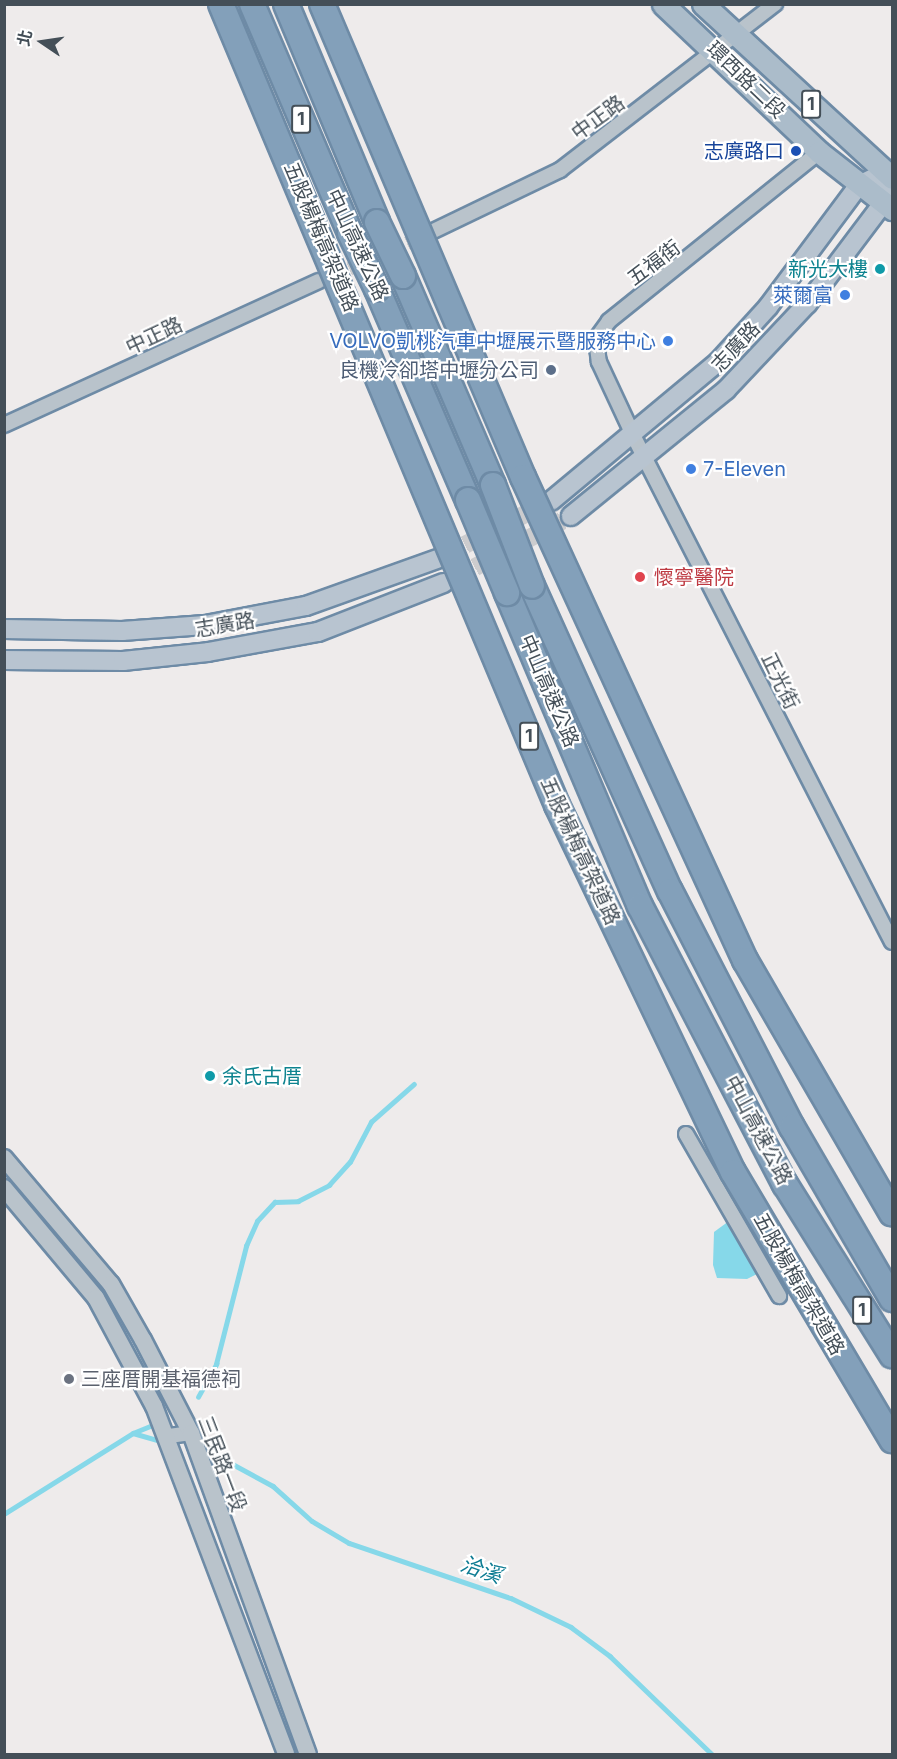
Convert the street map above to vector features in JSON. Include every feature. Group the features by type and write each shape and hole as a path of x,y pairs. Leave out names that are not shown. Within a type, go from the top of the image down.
{"highway":[{"name":"五股楊梅高架道路","path":"221,4 557,805 733,1172 892,1440"},
{"name":"中山高速公路","path":"252,4 468,500 640,906 832,1264 892,1355"},
{"name":"中山高速公路","path":"286,4 377,222 403,276 494,485 532,586 670,891 792,1127 891,1296"},
{"path":"322,4 523,477 740,949 892,1214"},
{"path":"832,1264 892,1373"}],"main road":[{"name":"環西路二段","path":"663,4 819,152 888,206"},
{"name":"環西路二段","path":"703,4 890,170"},
{"name":"志廣路","path":"551,501 634,437 718,362 768,307 859,184 890,170"},
{"path":"888,206 890,170"},
{"name":"志廣路","path":"571,516 649,458 726,390 807,304 888,206"},
{"name":"志廣路","path":"4,629 122,631 205,625 306,606 437,559"},
{"name":"志廣路","path":"4,660 123,661 207,652 318,632 444,583"}],"street":[{"name":"中正路","path":"425,235 560,170 664,94 713,49 738,35 775,4"},
{"name":"五福街","path":"634,437 599,362 596,339 609,321 819,152"},
{"name":"中正路","path":"4,425 319,281"},
{"name":"正光街","path":"634,437 649,458 892,942"},
{"path":"686,1134 779,1296"},
{"name":"三民路一段","path":"4,1158 111,1284 191,1433 308,1755"},
{"name":"三民路一段","path":"4,1188 96,1298 169,1436 286,1755"},
{"path":"169,1436 191,1433"}],"water":[{"path":"729,1221 759,1273 747,1279 717,1278 713,1265 714,1232"}],"waterway":[{"path":"198,1397 216,1364 246,1246 257,1221 275,1202 298,1201 329,1185 350,1162 371,1122 414,1084"},
{"path":"133,1433 150,1426"},
{"name":"洽溪","path":"4,1514 133,1433 158,1440"},
{"name":"洽溪","path":"216,1455 273,1486 312,1521 349,1543 511,1598 571,1627 610,1656 712,1754"}],"tunnel":[{"path":"330,277 425,236"},
{"path":"441,557 547,503"},
{"path":"451,580 571,516"}],"place":[{"name":"志廣路口","path":"796,151"},
{"name":"新光大樓","path":"880,269"},
{"name":"萊爾富","path":"845,295"},
{"name":"VOLVO凱桃汽車中壢展示暨服務中心","path":"668,341"},
{"name":"良機冷卻塔中壢分公司","path":"551,370"},
{"name":"7-Eleven","path":"691,469"},
{"name":"懷寧醫院","path":"640,577"},
{"name":"余氏古厝","path":"210,1076"},
{"name":"三座厝開基福德祠","path":"69,1379"}]}
